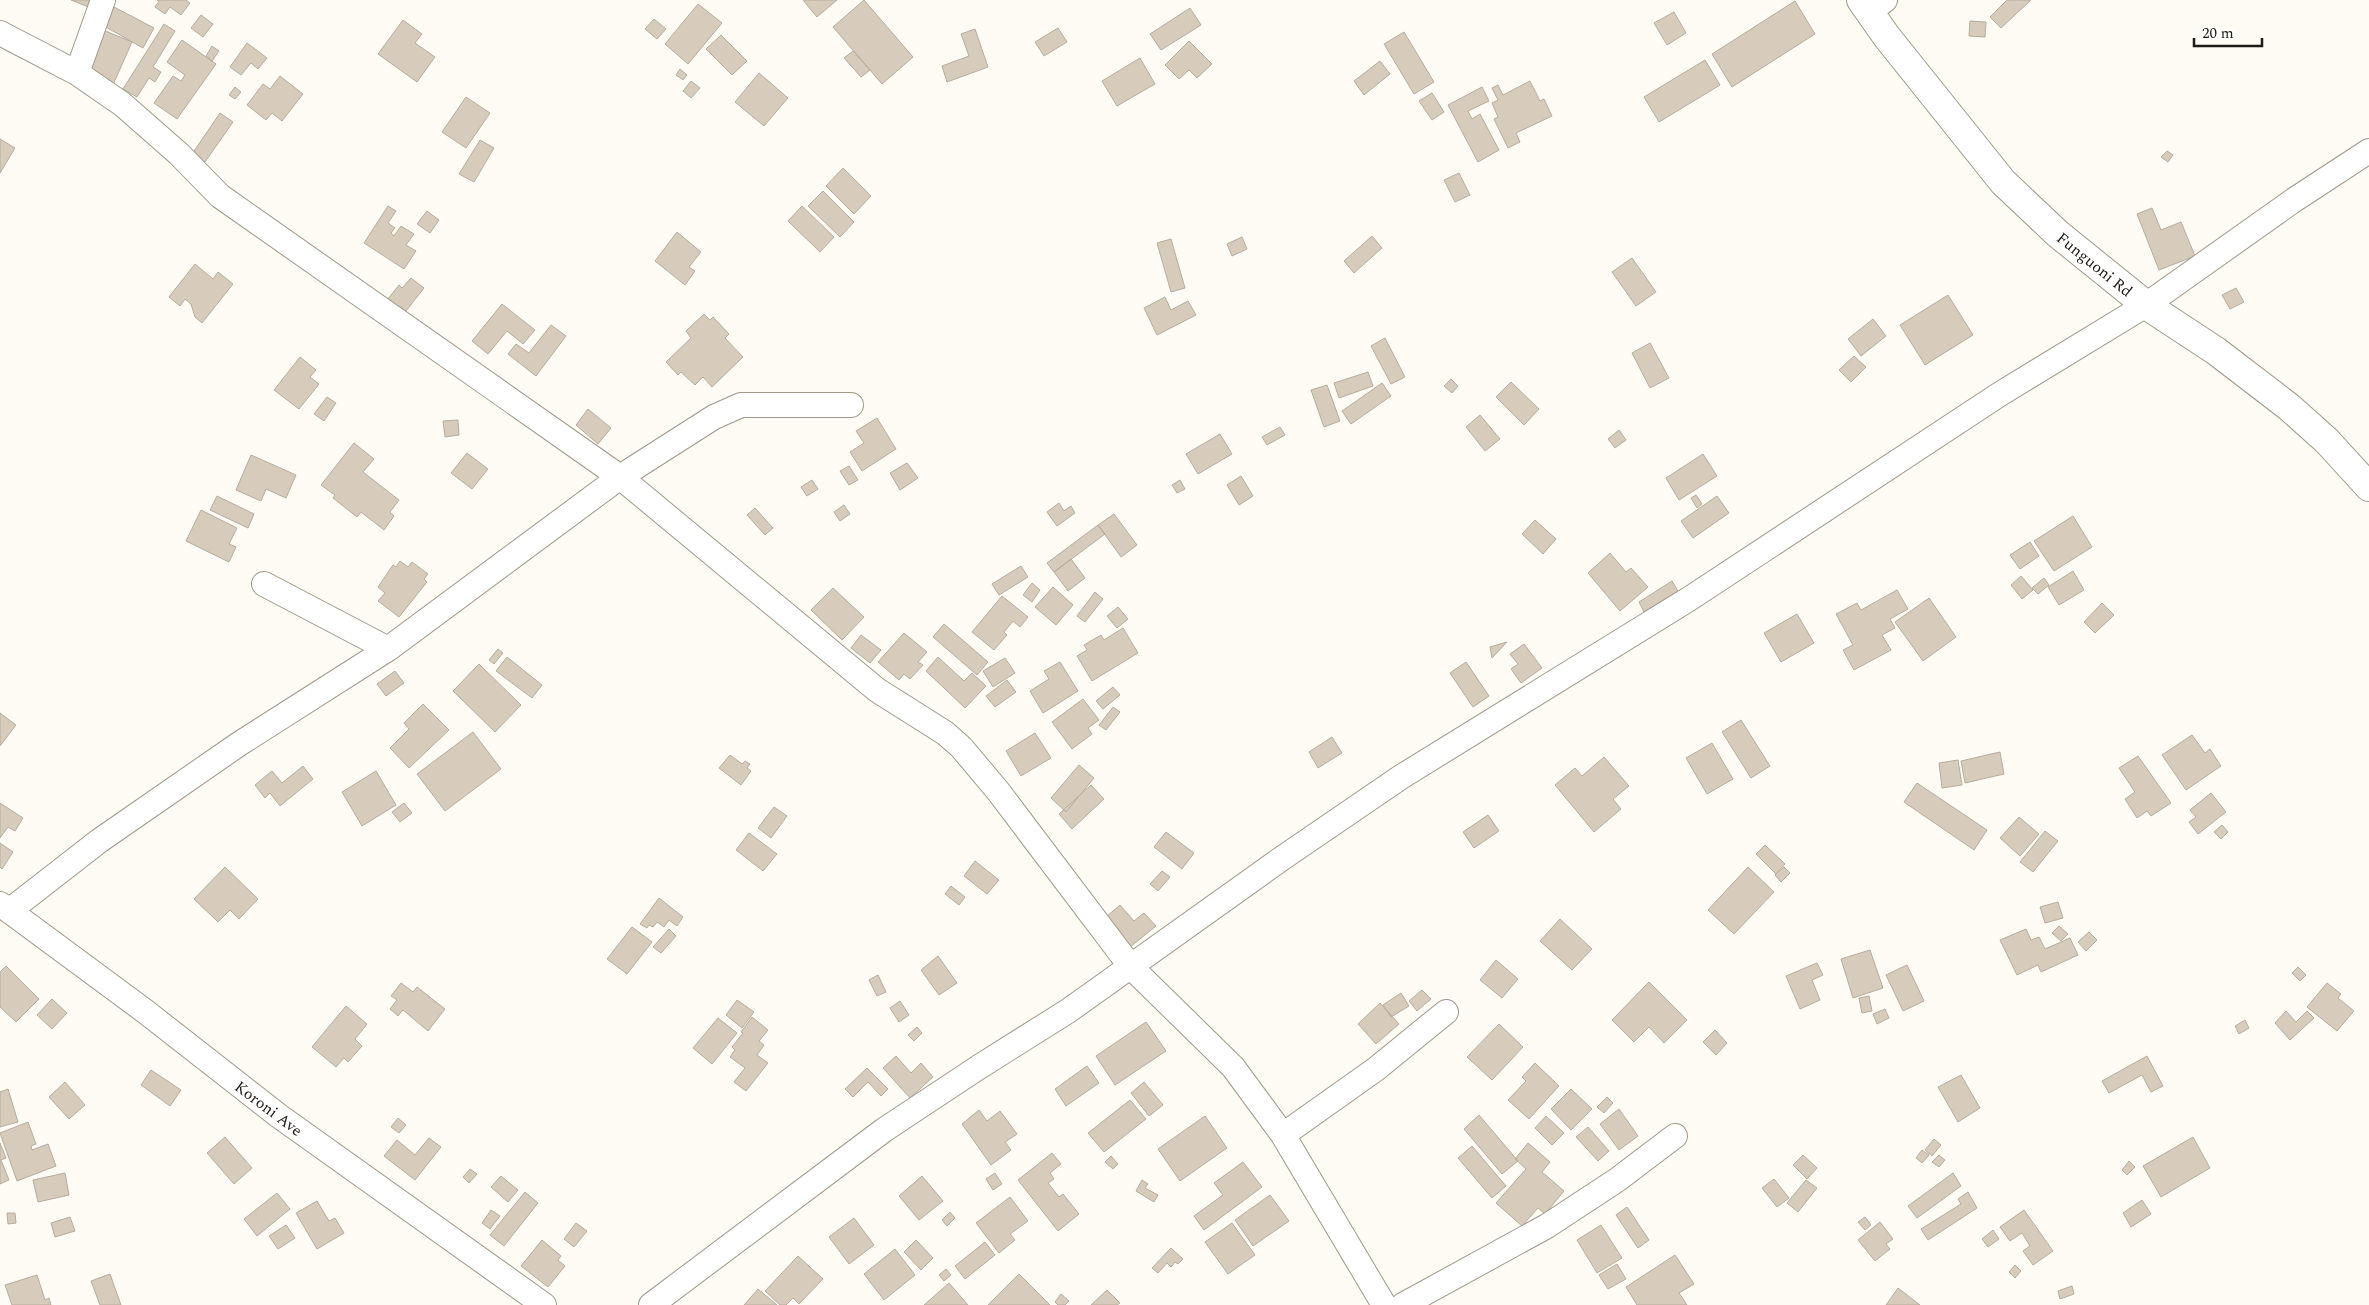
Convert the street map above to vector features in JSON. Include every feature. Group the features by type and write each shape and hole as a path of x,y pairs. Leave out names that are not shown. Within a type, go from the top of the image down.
{"street":[{"path":"77,73 103,0"},
{"name":"Funguoni Rd","path":"1872,4 2003,182 2058,234 2146,305 2216,351 2289,407 2327,441 2369,487"},
{"path":"0,33 77,73 122,104 179,154 220,196 257,224 620,477 877,690 945,733 961,747 998,791 1131,967 1233,1067 1283,1135 1384,1305"},
{"path":"651,1305 884,1130 1068,1011 1273,865 1401,777 1689,599 2000,394 2146,305 2294,200 2369,151"},
{"path":"5,907 239,744 388,649 620,477 714,417 741,405 851,405"},
{"path":"264,584 388,649"},
{"name":"Koroni Ave","path":"5,907 146,1012 279,1116 544,1305"},
{"path":"1283,1135 1376,1069 1446,1012"},
{"path":"1402,1305 1547,1226 1618,1180 1675,1136"}],"building":[{"path":"71,0 95,0 91,8"},
{"path":"157,0 186,0 190,3 181,15 170,7 165,14 155,7 159,1"},
{"path":"803,0 837,0 817,17"},
{"path":"864,0 913,57 882,84 833,27"},
{"path":"2007,0 2031,0 2001,28 1990,17"},
{"path":"1795,1 1815,34 1732,87 1712,54"},
{"path":"698,4 722,23 688,64 665,44"},
{"path":"114,7 154,28 143,48 104,26"},
{"path":"1190,8 1201,25 1161,50 1150,34"},
{"path":"1674,12 1686,33 1667,45 1654,23"},
{"path":"201,15 213,24 203,37 191,28"},
{"path":"654,19 666,29 657,39 645,29"},
{"path":"403,20 422,34 415,43 435,57 417,82 378,54"},
{"path":"1970,21 1986,22 1985,37 1969,36"},
{"path":"164,24 175,31 153,67 161,72 155,82 149,78 137,97 123,89"},
{"path":"1058,28 1067,42 1044,56 1035,42"},
{"path":"975,29 988,67 947,82 942,66 969,56 961,34"},
{"path":"103,30 132,42 112,87 84,75"},
{"path":"1404,32 1434,82 1414,94 1384,44"},
{"path":"721,35 747,61 732,75 706,49"},
{"path":"182,40 216,64 177,119 154,103 173,76 181,81 185,75 167,62"},
{"path":"1189,41 1212,64 1197,78 1189,70 1179,79 1165,65"},
{"path":"247,43 267,58 258,69 251,63 241,75 230,67"},
{"path":"212,46 219,51 212,61 206,56"},
{"path":"853,51 870,70 861,77 844,58"},
{"path":"1140,58 1155,84 1117,106 1102,81"},
{"path":"1705,60 1720,85 1659,122 1644,97"},
{"path":"1380,61 1390,74 1364,95 1354,81"},
{"path":"680,69 687,75 683,80 676,75"},
{"path":"759,73 788,98 764,126 735,102"},
{"path":"280,76 303,94 282,121 272,113 266,120 247,105 263,84 270,89"},
{"path":"691,81 700,88 691,98 683,91"},
{"path":"1530,81 1540,101 1544,99 1552,116 1516,133 1520,142 1508,148 1494,119 1498,117 1492,103 1498,100 1492,88 1498,85 1503,95"},
{"path":"235,87 241,92 235,99 229,95"},
{"path":"1482,87 1489,101 1468,111 1472,119 1480,114 1499,150 1478,162 1448,105"},
{"path":"1432,93 1444,112 1432,120 1419,101"},
{"path":"466,97 490,113 466,148 442,132"},
{"path":"220,113 233,122 205,162 192,154"},
{"path":"0,139 15,148 0,173"},
{"path":"480,140 494,148 474,182 459,174"},
{"path":"2167,151 2173,155 2168,162 2161,157"},
{"path":"843,168 871,196 854,214 826,186"},
{"path":"1459,173 1470,195 1455,202 1444,180"},
{"path":"823,191 854,222 840,237 808,206"},
{"path":"388,206 396,211 388,223 395,228 391,233 394,236 401,226 414,234 406,245 416,251 404,269 364,243"},
{"path":"802,206 834,237 820,252 788,221"},
{"path":"2152,208 2161,230 2181,222 2195,256 2159,270 2137,214"},
{"path":"427,211 439,220 430,233 417,224"},
{"path":"677,232 701,252 689,267 695,271 685,285 655,261"},
{"path":"1372,236 1382,248 1354,273 1344,261"},
{"path":"1242,237 1247,249 1232,256 1227,244"},
{"path":"1171,239 1185,288 1171,292 1157,243"},
{"path":"1632,258 1656,292 1636,306 1612,272"},
{"path":"195,264 213,279 218,272 233,284 202,323 195,317 191,304 185,299 180,306 169,297"},
{"path":"411,278 424,288 406,311 400,307 395,313 384,304 399,285 402,288"},
{"path":"2236,288 2244,302 2230,309 2222,295"},
{"path":"1948,295 1973,335 1925,365 1900,325"},
{"path":"1165,297 1171,310 1188,301 1196,315 1157,335 1144,308"},
{"path":"502,304 535,330 523,344 507,331 488,354 472,341"},
{"path":"704,314 710,320 713,317 729,334 725,338 743,357 712,387 703,377 695,385 681,372 678,375 666,362 691,338 686,331"},
{"path":"1873,319 1886,336 1861,356 1848,339"},
{"path":"551,325 566,336 536,376 508,354 516,344 529,353"},
{"path":"1385,338 1405,377 1391,384 1371,346"},
{"path":"1650,343 1669,378 1650,388 1632,353"},
{"path":"1854,356 1866,367 1851,382 1839,370"},
{"path":"300,357 316,370 310,377 319,384 299,409 274,390"},
{"path":"1368,372 1373,386 1339,398 1334,383"},
{"path":"1451,379 1458,386 1452,393 1444,386"},
{"path":"1511,382 1539,409 1524,425 1496,397"},
{"path":"1382,383 1391,396 1351,424 1342,411"},
{"path":"1327,385 1340,421 1324,427 1311,390"},
{"path":"327,397 336,403 324,421 314,414"},
{"path":"588,409 611,428 598,444 576,425"},
{"path":"1480,415 1500,439 1485,451 1466,427"},
{"path":"877,418 896,449 862,471 850,452 864,443 856,431"},
{"path":"458,420 459,435 445,437 443,421"},
{"path":"1280,427 1285,435 1267,445 1262,437"},
{"path":"1619,430 1626,440 1615,448 1608,439"},
{"path":"1220,434 1232,454 1198,474 1186,454"},
{"path":"354,443 374,459 363,472 399,500 390,512 394,516 384,530 361,512 357,517 333,498 335,495 321,485"},
{"path":"467,453 488,469 472,489 451,473"},
{"path":"1703,454 1717,476 1679,500 1666,478"},
{"path":"251,455 296,475 286,498 266,489 261,501 236,490"},
{"path":"907,463 918,478 900,490 890,473"},
{"path":"849,466 858,480 849,485 840,471"},
{"path":"1241,476 1253,496 1239,505 1227,485"},
{"path":"812,480 818,489 807,496 801,487"},
{"path":"1180,480 1185,489 1177,493 1172,485"},
{"path":"1696,495 1702,504 1697,508 1691,498"},
{"path":"217,496 254,514 248,528 210,510"},
{"path":"1717,496 1729,513 1693,538 1681,521"},
{"path":"1059,503 1064,511 1071,506 1075,513 1057,526 1047,512"},
{"path":"844,505 850,514 840,521 834,512"},
{"path":"755,508 773,528 765,535 747,515"},
{"path":"201,510 237,528 229,544 236,547 229,562 186,541"},
{"path":"1114,514 1137,545 1121,557 1098,525"},
{"path":"2073,516 2092,547 2054,571 2034,541"},
{"path":"1535,520 1556,539 1543,554 1522,534"},
{"path":"1098,525 1105,534 1054,572 1047,563"},
{"path":"2030,542 2039,556 2020,569 2010,555"},
{"path":"1610,553 1626,572 1631,568 1648,587 1620,611 1588,573"},
{"path":"1071,559 1085,578 1068,591 1054,572"},
{"path":"400,561 408,567 412,562 428,574 424,579 427,582 399,617 378,601 385,593 378,587 393,565 396,567"},
{"path":"1021,566 1028,577 999,595 992,584"},
{"path":"2073,571 2084,590 2059,605 2048,587"},
{"path":"2021,576 2033,590 2022,599 2011,585"},
{"path":"2044,578 2049,585 2038,594 2032,588"},
{"path":"1672,581 1678,591 1644,612 1639,602"},
{"path":"1032,583 1040,590 1032,602 1023,595"},
{"path":"1053,587 1073,605 1056,625 1035,607"},
{"path":"833,588 864,617 842,640 811,610"},
{"path":"1897,590 1908,609 1890,619 1895,628 1882,635 1891,650 1854,670 1843,650 1853,645 1836,614 1857,603 1861,610"},
{"path":"1095,592 1103,599 1085,622 1077,616"},
{"path":"1002,596 1028,617 1020,627 1013,621 1004,632 1007,635 994,650 972,632"},
{"path":"1929,598 1956,637 1923,661 1895,622"},
{"path":"2102,603 2114,615 2095,633 2084,622"},
{"path":"1118,607 1128,619 1117,628 1107,616"},
{"path":"1797,614 1814,643 1781,662 1764,633"},
{"path":"944,624 988,662 977,675 933,637"},
{"path":"1123,628 1138,653 1092,681 1077,656 1087,650 1084,645 1101,635 1104,640"},
{"path":"904,633 927,652 918,662 923,665 910,679 904,674 899,680 878,662"},
{"path":"861,635 881,650 870,663 851,648"},
{"path":"1507,642 1492,658 1490,647"},
{"path":"1524,644 1542,668 1521,683 1511,669 1518,664 1510,654"},
{"path":"498,649 503,653 494,664 489,660"},
{"path":"507,657 542,685 532,698 496,671"},
{"path":"938,657 964,681 972,673 986,686 965,708 926,671"},
{"path":"1005,658 1015,673 993,687 983,671"},
{"path":"1060,662 1078,691 1043,713 1030,691 1049,679 1044,671"},
{"path":"1466,662 1489,696 1473,707 1450,673"},
{"path":"479,664 521,705 495,732 453,691"},
{"path":"395,671 404,683 386,696 377,684"},
{"path":"1007,680 1016,692 995,707 986,696"},
{"path":"1113,687 1120,695 1103,709 1096,701"},
{"path":"1083,699 1099,720 1088,728 1092,734 1072,749 1052,722"},
{"path":"423,704 449,730 409,768 390,748 409,729 404,723"},
{"path":"1113,707 1120,712 1106,730 1099,725"},
{"path":"0,713 16,725 0,746"},
{"path":"1741,720 1770,766 1751,778 1722,732"},
{"path":"473,732 501,769 445,811 417,774"},
{"path":"1035,733 1051,758 1021,776 1006,751"},
{"path":"2192,735 2205,753 2210,749 2221,766 2186,790 2162,755"},
{"path":"1332,737 1342,753 1318,768 1309,752"},
{"path":"1712,743 1733,779 1707,794 1686,758"},
{"path":"2000,752 2004,774 1965,783 1961,761"},
{"path":"730,755 742,764 745,761 750,764 747,768 751,771 741,785 719,768"},
{"path":"2138,756 2171,803 2151,816 2147,811 2137,818 2125,799 2135,792 2119,768"},
{"path":"1604,757 1629,786 1613,799 1621,809 1594,832 1555,785 1575,768 1582,776"},
{"path":"1958,760 1962,785 1942,788 1939,763"},
{"path":"1079,765 1094,778 1066,812 1051,798"},
{"path":"303,766 313,779 280,806 270,793 265,798 255,785 272,771 282,783"},
{"path":"376,771 396,805 362,826 342,792"},
{"path":"1917,783 1987,830 1974,850 1904,802"},
{"path":"1091,785 1104,799 1072,829 1059,814"},
{"path":"2211,793 2226,812 2198,834 2189,822 2196,817 2190,810"},
{"path":"0,803 23,818 15,831 8,827 0,838"},
{"path":"404,803 412,813 400,822 392,812"},
{"path":"774,807 787,816 771,838 758,828"},
{"path":"1488,815 1499,831 1474,848 1463,832"},
{"path":"2019,817 2039,834 2020,856 2000,838"},
{"path":"2222,825 2228,832 2221,839 2214,832"},
{"path":"2045,831 2058,841 2033,872 2020,862"},
{"path":"1166,832 1194,853 1182,869 1154,847"},
{"path":"749,833 777,854 763,871 736,850"},
{"path":"0,843 13,852 2,869 0,867"},
{"path":"1765,845 1785,864 1776,874 1756,854"},
{"path":"975,861 999,880 987,894 964,876"},
{"path":"225,867 258,899 239,919 230,910 218,922 194,899"},
{"path":"1748,867 1774,892 1734,934 1708,910"},
{"path":"1784,867 1790,873 1781,882 1775,875"},
{"path":"1162,871 1170,877 1158,891 1150,884"},
{"path":"951,886 965,897 959,905 945,894"},
{"path":"659,898 683,917 677,926 669,920 664,927 657,922 653,927 649,925 647,928 640,924"},
{"path":"2058,902 2063,918 2045,923 2040,907"},
{"path":"1120,905 1134,921 1144,913 1156,926 1130,947 1106,917"},
{"path":"1560,919 1592,949 1572,970 1540,941"},
{"path":"2059,926 2068,934 2061,941 2052,933"},
{"path":"632,927 652,942 627,974 607,959"},
{"path":"669,929 676,936 661,953 653,947"},
{"path":"2026,929 2031,940 2039,937 2045,949 2070,938 2078,955 2041,972 2038,965 2017,975 2000,940"},
{"path":"2089,932 2097,940 2086,951 2078,942"},
{"path":"1870,950 1883,988 1853,998 1841,959"},
{"path":"938,956 957,983 939,995 921,970"},
{"path":"1496,960 1518,979 1502,998 1480,980"},
{"path":"1817,963 1823,975 1812,980 1820,1000 1800,1009 1786,976"},
{"path":"1907,965 1924,1001 1903,1011 1886,975"},
{"path":"6,966 39,999 16,1022 0,1007 0,972"},
{"path":"2298,967 2306,975 2300,981 2292,973"},
{"path":"878,975 886,992 877,996 869,980"},
{"path":"1649,982 1687,1020 1664,1043 1649,1027 1634,1042 1612,1020"},
{"path":"401,983 413,992 417,987 445,1009 428,1031 403,1010 398,1016 390,1009 397,1000 391,996"},
{"path":"2327,983 2341,994 2338,998 2354,1011 2337,1031 2307,1007"},
{"path":"1422,990 1431,999 1417,1011 1409,1001"},
{"path":"1401,993 1409,1006 1391,1017 1383,1005"},
{"path":"1869,996 1872,1011 1862,1013 1859,998"},
{"path":"52,999 67,1013 52,1029 37,1015"},
{"path":"737,1000 754,1012 742,1028 726,1015"},
{"path":"900,1001 909,1015 899,1022 890,1008"},
{"path":"1380,1003 1399,1024 1376,1044 1358,1024"},
{"path":"346,1006 367,1024 355,1039 362,1046 348,1062 344,1058 336,1067 312,1047"},
{"path":"1885,1009 1889,1018 1877,1024 1873,1014"},
{"path":"2286,1011 2296,1022 2307,1011 2314,1018 2290,1040 2275,1023"},
{"path":"752,1017 768,1030 759,1041 764,1045 757,1055 768,1063 746,1091 734,1082 745,1068 730,1057 735,1050 732,1047"},
{"path":"718,1018 737,1033 712,1064 693,1048"},
{"path":"2245,1020 2249,1028 2239,1034 2235,1026"},
{"path":"1146,1022 1166,1051 1115,1085 1096,1056"},
{"path":"1499,1024 1523,1047 1492,1080 1467,1057"},
{"path":"917,1027 922,1033 914,1041 908,1035"},
{"path":"1715,1030 1727,1043 1716,1055 1703,1042"},
{"path":"896,1056 911,1073 921,1063 933,1077 910,1098 883,1068"},
{"path":"2147,1056 2163,1086 2151,1092 2142,1075 2109,1093 2102,1081"},
{"path":"1535,1063 1559,1086 1529,1119 1508,1100 1526,1081 1522,1077"},
{"path":"1087,1066 1099,1083 1066,1106 1055,1089"},
{"path":"867,1068 888,1089 881,1096 868,1082 853,1097 845,1089"},
{"path":"151,1070 181,1090 170,1106 141,1085"},
{"path":"1961,1075 1980,1108 1958,1122 1938,1087"},
{"path":"65,1082 85,1105 69,1119 49,1097"},
{"path":"1144,1082 1163,1105 1149,1116 1131,1093"},
{"path":"8,1089 18,1122 0,1127 0,1092"},
{"path":"1571,1089 1592,1109 1571,1130 1551,1109"},
{"path":"1607,1097 1613,1103 1604,1113 1597,1107"},
{"path":"1130,1100 1146,1119 1104,1152 1088,1133"},
{"path":"1619,1109 1638,1136 1619,1150 1600,1124"},
{"path":"979,1110 987,1121 1000,1111 1017,1134 1005,1142 1011,1150 991,1165 962,1124"},
{"path":"1479,1115 1518,1161 1502,1174 1464,1129"},
{"path":"1205,1116 1227,1148 1180,1181 1158,1149"},
{"path":"1546,1116 1564,1133 1552,1145 1535,1128"},
{"path":"398,1118 406,1125 399,1133 391,1127"},
{"path":"28,1122 36,1144 31,1146 32,1150 48,1144 56,1166 17,1181 0,1133"},
{"path":"1588,1127 1609,1151 1598,1161 1576,1137"},
{"path":"225,1137 252,1168 234,1184 207,1153"},
{"path":"2193,1137 2210,1168 2161,1197 2143,1166"},
{"path":"429,1138 441,1147 415,1180 384,1156 397,1140 415,1155"},
{"path":"1934,1139 1941,1145 1932,1156 1925,1150"},
{"path":"0,1143 6,1158 1,1160 9,1180 0,1184"},
{"path":"1528,1143 1550,1162 1542,1172 1564,1191 1545,1214 1538,1208 1522,1226 1496,1203 1526,1169 1515,1159"},
{"path":"1472,1146 1506,1186 1492,1198 1458,1158"},
{"path":"1922,1150 1929,1155 1922,1163 1916,1158"},
{"path":"1052,1153 1061,1164 1050,1173 1054,1179 1048,1183 1059,1197 1063,1194 1079,1214 1058,1231 1018,1180"},
{"path":"1803,1155 1817,1168 1807,1179 1793,1165"},
{"path":"1939,1155 1945,1160 1939,1167 1932,1162"},
{"path":"1111,1156 1118,1164 1113,1169 1105,1162"},
{"path":"2129,1161 2135,1167 2127,1175 2122,1170"},
{"path":"1243,1162 1262,1187 1204,1230 1194,1216 1223,1195 1214,1183"},
{"path":"470,1169 477,1174 469,1183 463,1177"},
{"path":"65,1173 69,1195 38,1202 33,1180"},
{"path":"995,1173 1002,1184 993,1190 986,1179"},
{"path":"1953,1173 1961,1186 1917,1218 1908,1206"},
{"path":"501,1176 518,1190 508,1202 491,1187"},
{"path":"922,1176 943,1201 919,1220 899,1196"},
{"path":"1774,1179 1789,1198 1777,1207 1762,1188"},
{"path":"1142,1180 1148,1184 1145,1188 1158,1195 1154,1202 1136,1191"},
{"path":"1806,1180 1817,1188 1798,1212 1787,1203"},
{"path":"525,1192 538,1203 504,1246 490,1235"},
{"path":"1968,1192 1977,1208 1928,1240 1921,1229 1961,1204 1958,1199"},
{"path":"277,1193 290,1209 257,1236 244,1219"},
{"path":"1270,1195 1289,1221 1253,1246 1235,1220"},
{"path":"1010,1197 1028,1221 1010,1234 1015,1240 999,1253 976,1223"},
{"path":"2142,1200 2151,1214 2131,1227 2123,1213"},
{"path":"317,1201 329,1221 335,1218 344,1233 317,1249 296,1213"},
{"path":"1627,1207 1649,1240 1638,1248 1616,1215"},
{"path":"491,1210 500,1216 490,1229 482,1223"},
{"path":"2024,1210 2053,1251 2033,1265 2023,1251 2030,1246 2022,1233 2010,1241 2000,1227"},
{"path":"950,1212 955,1218 947,1226 942,1220"},
{"path":"7,1213 15,1213 16,1223 8,1224"},
{"path":"70,1217 75,1231 55,1237 51,1223"},
{"path":"1865,1217 1871,1225 1865,1230 1858,1222"},
{"path":"854,1218 874,1245 849,1264 829,1237"},
{"path":"1880,1222 1893,1239 1886,1244 1890,1249 1875,1261 1858,1240"},
{"path":"576,1223 587,1231 574,1247 564,1239"},
{"path":"1232,1223 1255,1255 1228,1274 1205,1242"},
{"path":"286,1225 295,1238 278,1249 269,1236"},
{"path":"1601,1225 1622,1258 1597,1273 1577,1240"},
{"path":"1993,1230 1999,1239 1988,1247 1982,1239"},
{"path":"542,1240 561,1256 558,1260 565,1266 548,1287 521,1266"},
{"path":"916,1240 933,1258 921,1270 904,1252"},
{"path":"985,1242 995,1255 965,1279 955,1266"},
{"path":"1171,1248 1183,1259 1178,1264 1175,1262 1171,1267 1167,1263 1158,1273 1152,1268"},
{"path":"895,1249 915,1275 884,1300 864,1274"},
{"path":"1675,1255 1694,1284 1679,1293 1687,1305 1637,1305 1626,1287"},
{"path":"798,1256 823,1279 799,1304 793,1298 786,1305 780,1305 765,1291"},
{"path":"1617,1264 1626,1279 1608,1289 1599,1275"},
{"path":"2015,1265 2021,1271 2015,1278 2009,1272"},
{"path":"946,1269 951,1275 944,1281 939,1275"},
{"path":"110,1274 121,1305 100,1305 91,1281"},
{"path":"1019,1274 1050,1305 988,1305"},
{"path":"37,1275 45,1300 49,1298 51,1305 12,1305 5,1285"},
{"path":"949,1283 968,1305 924,1305"},
{"path":"2072,1286 2074,1294 2060,1299 2058,1291"},
{"path":"1898,1288 1920,1305 1886,1305"},
{"path":"758,1289 777,1305 744,1305"},
{"path":"1107,1290 1120,1303 1117,1305 1091,1305"},
{"path":"1061,1294 1069,1301 1065,1305 1058,1305 1055,1302"}]}
